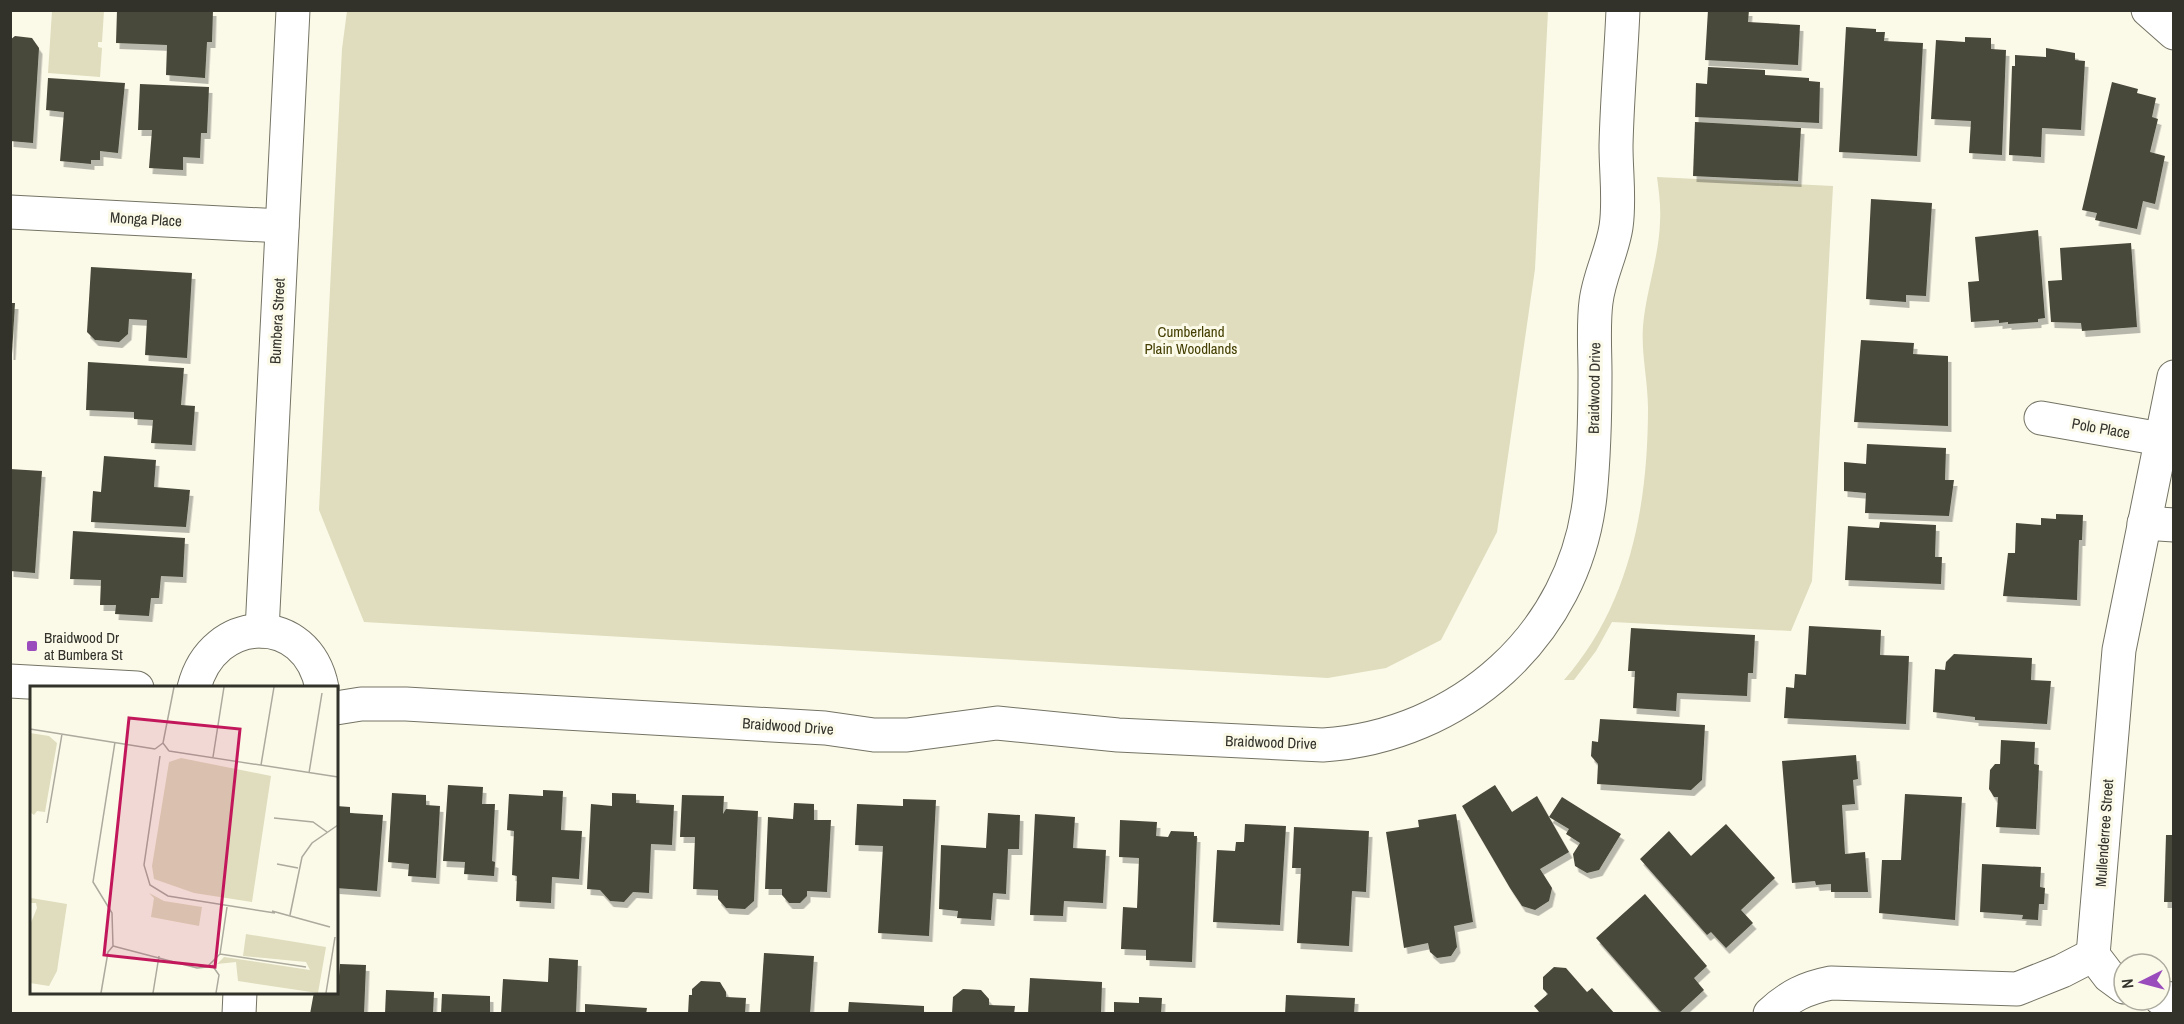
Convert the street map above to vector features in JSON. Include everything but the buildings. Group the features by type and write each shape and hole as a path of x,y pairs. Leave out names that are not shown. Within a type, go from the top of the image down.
{"street":[{"name":"Bumbera Street","path":"261,631 293,10"},
{"name":"Braidwood Drive","path":"338,708 361,704 406,704 787,725 907,735 981,723 1013,723 1069,732 1323,745 1383,735 1411,727 1452,707 1500,674 1542,627 1569,578 1580,550 1590,495 1596,301 1616,228 1616,144 1623,10"},
{"path":"2148,10 2174,33"},
{"name":"Monga Place","path":"10,212 282,226"},
{"name":"Mullenderree Street","path":"2093,955 2113,692 2125,611 2159,524 2161,439 2174,376"},
{"name":"Polo Place","path":"2041,418 2161,439"},
{"path":"194,686 198,670 209,653 224,641 242,633 261,631 280,634 297,643 310,657 319,673 322,686"},
{"path":"10,681 101,686"},
{"path":"1770,1014 1793,995 1831,983 2017,989 2062,971 2093,955 2112,978"},
{"path":"239,1014 240,994"}],"green space":[{"path":"52,11 104,11 102,42 98,42 98,47 102,48 100,77 48,73"},
{"name":"Cumberland Plain Woodlands","path":"347,11 1548,11 1535,269 1497,532 1441,640 1386,668 1328,678 364,622 319,510 342,49"},
{"path":"1657,177 1833,186 1812,581 1791,631 1612,622 1596,651 1574,680 1564,680 1587,651 1605,620 1620,587 1639,517 1644,481 1648,408 1643,326 1659,235 1660,211"}],"place":[{"name":"Braidwood Dr at Bumbera St","path":"32,646"}]}
